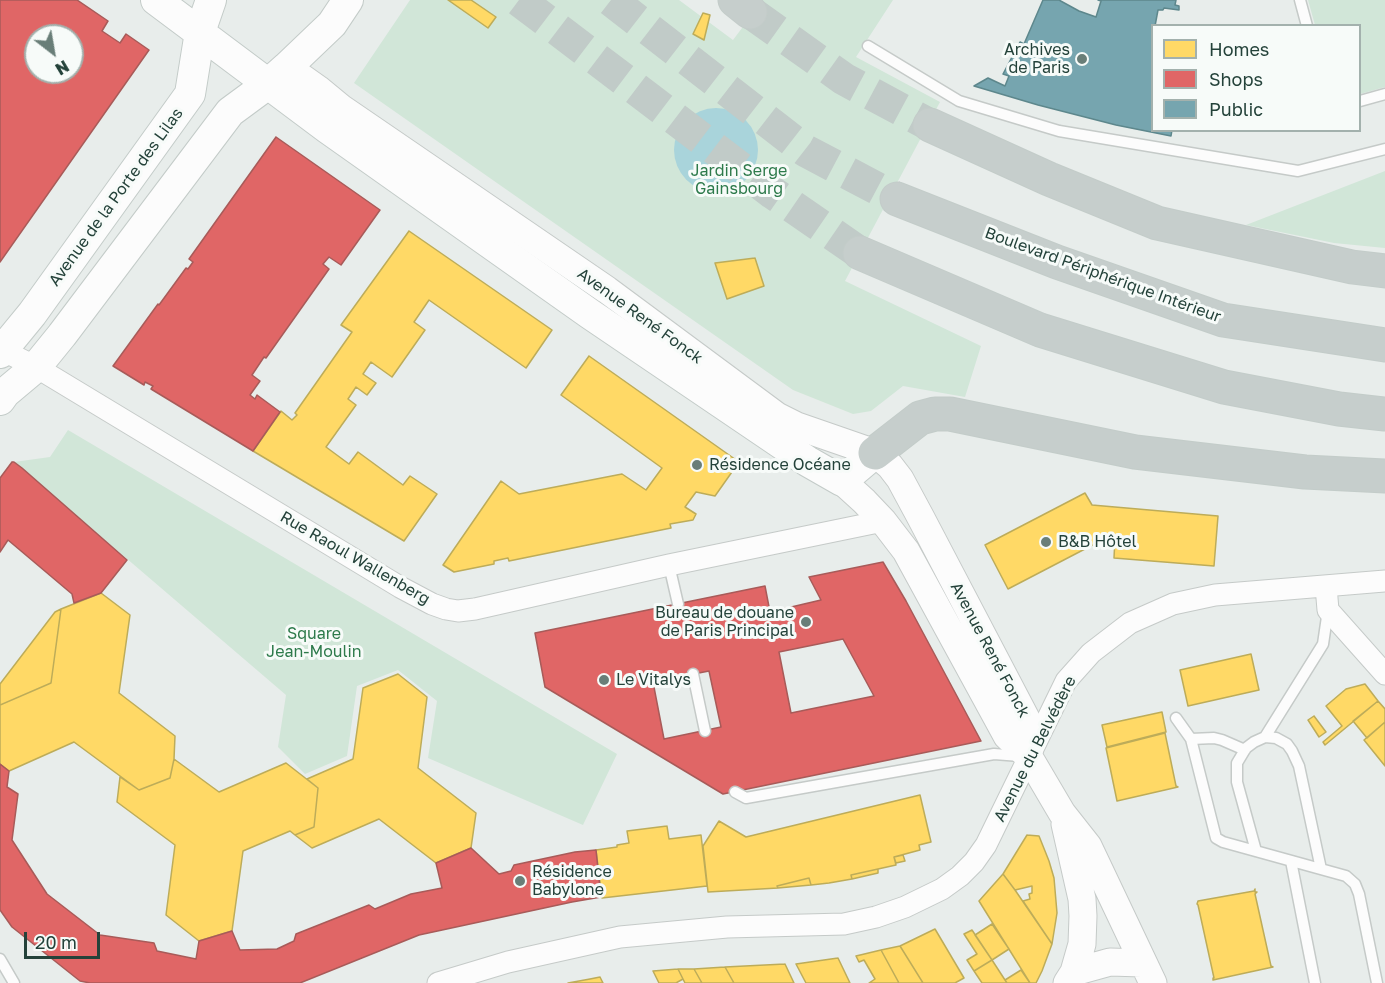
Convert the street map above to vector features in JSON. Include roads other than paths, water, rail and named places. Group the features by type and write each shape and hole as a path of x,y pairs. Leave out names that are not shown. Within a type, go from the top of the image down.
{"highway":[{"path":"930,125 1049,179 1157,223 1352,267 1385,270"},
{"name":"Boulevard Périphérique Intérieur","path":"897,199 1057,261 1223,320 1385,345"},
{"path":"860,253 1040,330 1224,387 1339,409 1385,414"},
{"path":"875,453 920,418 935,414 950,414 1135,452 1305,472 1385,476"}],"main road":[{"path":"156,0 200,32 278,75"},
{"name":"Avenue de la Porte des Lilas","path":"1,350 32,314 190,94 200,32 211,0"},
{"path":"0,400 36,367 62,335 230,112 278,75 332,24 348,0"},
{"name":"Avenue René Fonck","path":"278,75 327,128 590,314 807,461 842,481"},
{"path":"842,481 875,453"}],"street":[{"name":"Avenue René Fonck","path":"278,75 318,89 341,108 607,291 777,416 797,426 875,453 890,466 900,479 1030,726 1029,757"},
{"name":"Rue Raoul Wallenberg","path":"1,350 36,367 399,587 446,609 476,609 669,565 883,521"},
{"name":"Avenue René Fonck","path":"842,481 883,521 906,551 1007,736 1029,757"},
{"name":"Avenue du Belvédère","path":"438,983 508,962 620,938 727,927 844,924 876,918 905,907 942,889 974,862 986,845 1066,681 1091,653 1130,623 1173,604 1215,595 1385,581"},
{"path":"1326,586 1328,610 1385,674"},
{"path":"1029,757 1062,813 1088,846 1148,973"},
{"path":"1062,813 1082,899 1082,944 1071,977"},
{"path":"1071,977 1110,962 1148,973"}],"lane":[{"path":"1300,0 1306,24"},
{"path":"868,46 959,101 1059,131 1298,171 1385,149"},
{"path":"1361,100 1385,94"},
{"path":"669,565 678,604"},
{"path":"1265,737 1323,644 1328,610"},
{"path":"693,674 705,731"},
{"path":"1176,718 1191,739 1216,838 1223,842 1346,876 1355,884 1377,983"},
{"path":"1256,851 1237,782 1237,763 1245,750 1254,742 1265,737 1276,738 1292,751 1299,766 1321,869"},
{"path":"1191,739 1214,738 1230,742 1245,750"},
{"path":"735,792 746,798 994,754 1029,757"},
{"path":"1291,861 1315,983"},
{"path":"0,959 14,983"}],"water":[{"path":"716,108 739,115 751,127 758,150 751,173 739,185 716,192 693,185 681,173 674,150 681,127 693,115"}],"tunnel":[{"path":"519,0 773,193 860,253"},
{"path":"611,0 806,151 897,199"},
{"path":"750,12 844,79 930,125"}],"place":[{"name":"Archives de Paris","path":"1082,59"},
{"name":"Résidence Océane","path":"697,465"},
{"name":"B&B Hôtel","path":"1046,542"},
{"name":"Bureau de douane de Paris Principal","path":"806,622"},
{"name":"Le Vitalys","path":"604,680"},
{"name":"Résidence Babylone","path":"520,881"}],"park label":[{"name":"Jardin Serge Gainsbourg","path":"739,180"},
{"name":"Square Jean-Moulin","path":"314,643"}]}
